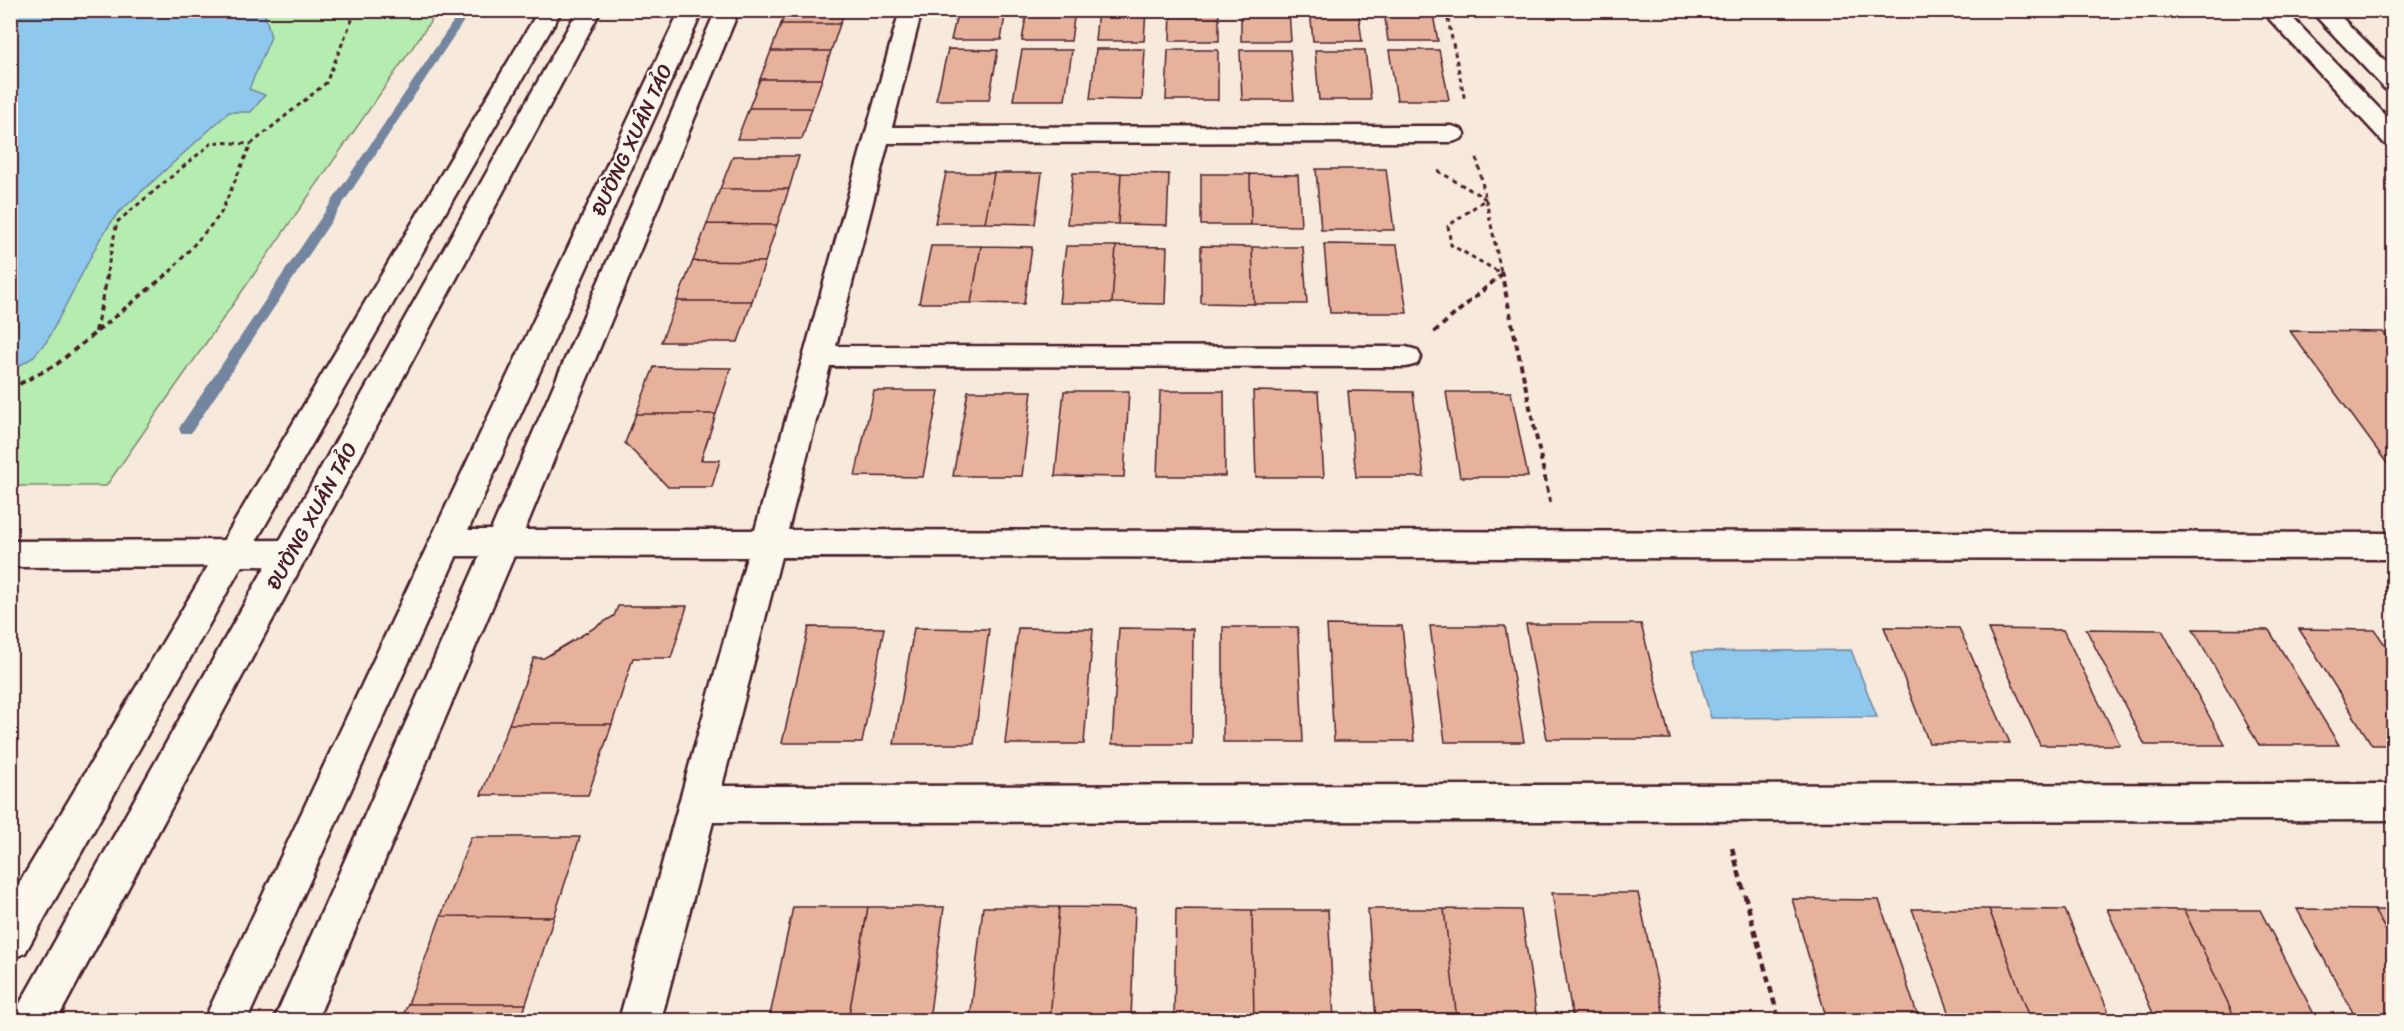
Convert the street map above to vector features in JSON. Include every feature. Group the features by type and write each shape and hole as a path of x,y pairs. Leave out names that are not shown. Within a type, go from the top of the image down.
{"street":[{"path":"10,939 232,553 551,10"},
{"name":"ĐƯỜNG XUÂN TẢO","path":"34,1020 590,10"},
{"name":"ĐƯỜNG XUÂN TẢO","path":"225,1020 692,10"},
{"name":"ĐƯỜNG XUÂN TẢO","path":"296,1020 502,544 728,10"},
{"path":"640,1020 911,10"},
{"path":"2272,10 2394,139"},
{"path":"2321,10 2394,84"},
{"path":"878,135 1452,134"},
{"path":"818,356 1406,357"},
{"path":"447,543 2394,546"},
{"path":"10,554 292,553"},
{"path":"698,804 2394,802"}],"path":[{"path":"10,389 57,364 166,276 220,215 251,144 326,82 356,10"},
{"path":"1446,10 1467,110"},
{"path":"96,333 117,222 213,142 251,144"},
{"path":"1476,155 1554,517"},
{"path":"1429,166 1486,199"},
{"path":"1486,199 1448,226 1451,245 1502,274"},
{"path":"1406,357 1502,274"},
{"path":"1729,836 1779,1020"}],"green space":[{"path":"11,11 438,11 106,486 11,486"}],"water":[{"path":"11,10 264,11 271,37 249,89 265,95 251,112 229,112 117,214 100,239 47,341 32,358 11,371"},
{"path":"1851,650 1877,717 1711,718 1692,652"}],"building":[{"path":"787,10 845,10 840,24 781,24"},
{"path":"958,10 1006,10 1001,40 951,40"},
{"path":"1027,10 1075,10 1071,41 1022,41"},
{"path":"1098,10 1146,10 1144,41 1095,41"},
{"path":"1171,10 1219,10 1219,41 1170,41"},
{"path":"1241,10 1289,10 1291,41 1241,41"},
{"path":"1310,10 1358,10 1362,41 1313,41"},
{"path":"1384,10 1432,10 1438,41 1388,41"},
{"path":"781,24 840,24 831,51 771,51"},
{"path":"948,49 998,50 989,100 936,100"},
{"path":"1096,49 1145,49 1142,100 1090,99"},
{"path":"1022,50 1072,50 1065,100 1013,100"},
{"path":"1168,50 1218,50 1218,100 1166,100"},
{"path":"1240,50 1290,50 1294,100 1242,100"},
{"path":"1315,50 1365,50 1371,100 1319,100"},
{"path":"1389,50 1439,50 1449,100 1397,100"},
{"path":"771,51 831,51 822,79 760,79"},
{"path":"760,79 822,79 812,108 749,108"},
{"path":"749,108 812,108 802,139 737,139"},
{"path":"733,156 799,156 789,189 720,189"},
{"path":"1316,169 1386,169 1394,230 1321,230"},
{"path":"946,173 994,173 985,223 935,223"},
{"path":"994,173 1042,173 1035,224 985,223"},
{"path":"1073,173 1121,173 1118,224 1067,224"},
{"path":"1121,173 1169,174 1167,225 1118,224"},
{"path":"1201,174 1250,174 1251,225 1201,225"},
{"path":"1250,174 1298,175 1301,226 1251,225"},
{"path":"720,189 789,189 777,225 707,224"},
{"path":"707,224 777,225 765,262 693,261"},
{"path":"1324,244 1397,245 1407,313 1330,313"},
{"path":"931,246 981,246 971,303 919,303"},
{"path":"981,246 1032,247 1024,304 971,303"},
{"path":"1066,246 1116,246 1112,303 1059,303"},
{"path":"1116,246 1167,247 1165,304 1112,303"},
{"path":"1201,246 1252,247 1254,304 1201,303"},
{"path":"1252,247 1303,247 1307,304 1254,304"},
{"path":"693,261 765,262 752,301 677,301"},
{"path":"677,301 752,301 738,342 661,342"},
{"path":"2290,331 2383,332 2394,345 2394,466 2389,466"},
{"path":"654,367 731,368 716,414 636,414"},
{"path":"874,391 939,391 923,477 855,476"},
{"path":"968,391 1032,391 1022,476 953,476"},
{"path":"1064,391 1129,391 1124,477 1055,476"},
{"path":"1160,391 1224,391 1225,476 1157,476"},
{"path":"1253,391 1318,392 1324,477 1256,477"},
{"path":"1348,391 1413,392 1424,477 1356,477"},
{"path":"1446,392 1511,392 1528,477 1460,477"},
{"path":"636,414 716,414 701,460 720,460 712,487 668,487 625,443"},
{"path":"618,606 687,606 671,658 633,658 612,724 509,724 534,658 544,658 614,616"},
{"path":"1526,624 1641,624 1670,739 1547,739"},
{"path":"1327,625 1402,626 1414,741 1334,741"},
{"path":"1430,626 1505,626 1524,742 1445,742"},
{"path":"809,627 884,628 862,743 782,743"},
{"path":"1223,627 1298,627 1303,742 1223,742"},
{"path":"1884,627 1959,628 2010,743 1929,743"},
{"path":"914,628 989,629 974,744 894,744"},
{"path":"1018,628 1093,629 1084,744 1005,744"},
{"path":"1119,628 1193,629 1192,744 1112,744"},
{"path":"1988,629 2063,630 2120,745 2040,745"},
{"path":"2086,629 2162,630 2225,745 2145,745"},
{"path":"2193,629 2269,630 2339,745 2259,745"},
{"path":"2299,629 2375,630 2394,658 2394,745 2372,745"},
{"path":"509,724 612,724 588,795 481,795"},
{"path":"471,837 580,837 554,917 441,916"},
{"path":"1552,893 1638,893 1665,1020 1573,1020"},
{"path":"1792,899 1879,900 1919,1020 1827,1020"},
{"path":"793,907 868,907 848,1020 769,1020"},
{"path":"868,907 944,907 929,1020 848,1020"},
{"path":"983,907 1059,907 1050,1020 970,1020"},
{"path":"1059,907 1135,908 1131,1020 1050,1020"},
{"path":"1176,909 1252,910 1254,1020 1174,1020"},
{"path":"1368,909 1444,909 1457,1020 1376,1020"},
{"path":"1444,909 1521,910 1537,1020 1457,1020"},
{"path":"1912,909 1989,909 2031,1020 1952,1020"},
{"path":"1989,909 2065,910 2112,1020 2031,1020"},
{"path":"2107,909 2184,910 2236,1020 2156,1020"},
{"path":"2297,909 2374,910 2394,944 2394,1020 2357,1020"},
{"path":"1252,910 1328,910 1334,1020 1254,1020"},
{"path":"2184,910 2260,910 2317,1020 2236,1020"},
{"path":"2374,910 2394,910 2394,944"},
{"path":"441,916 554,917 526,1004 408,1004"},
{"path":"408,1004 526,1004 521,1020 401,1020"}],"waterway":[{"path":"186,429 466,10"}]}
